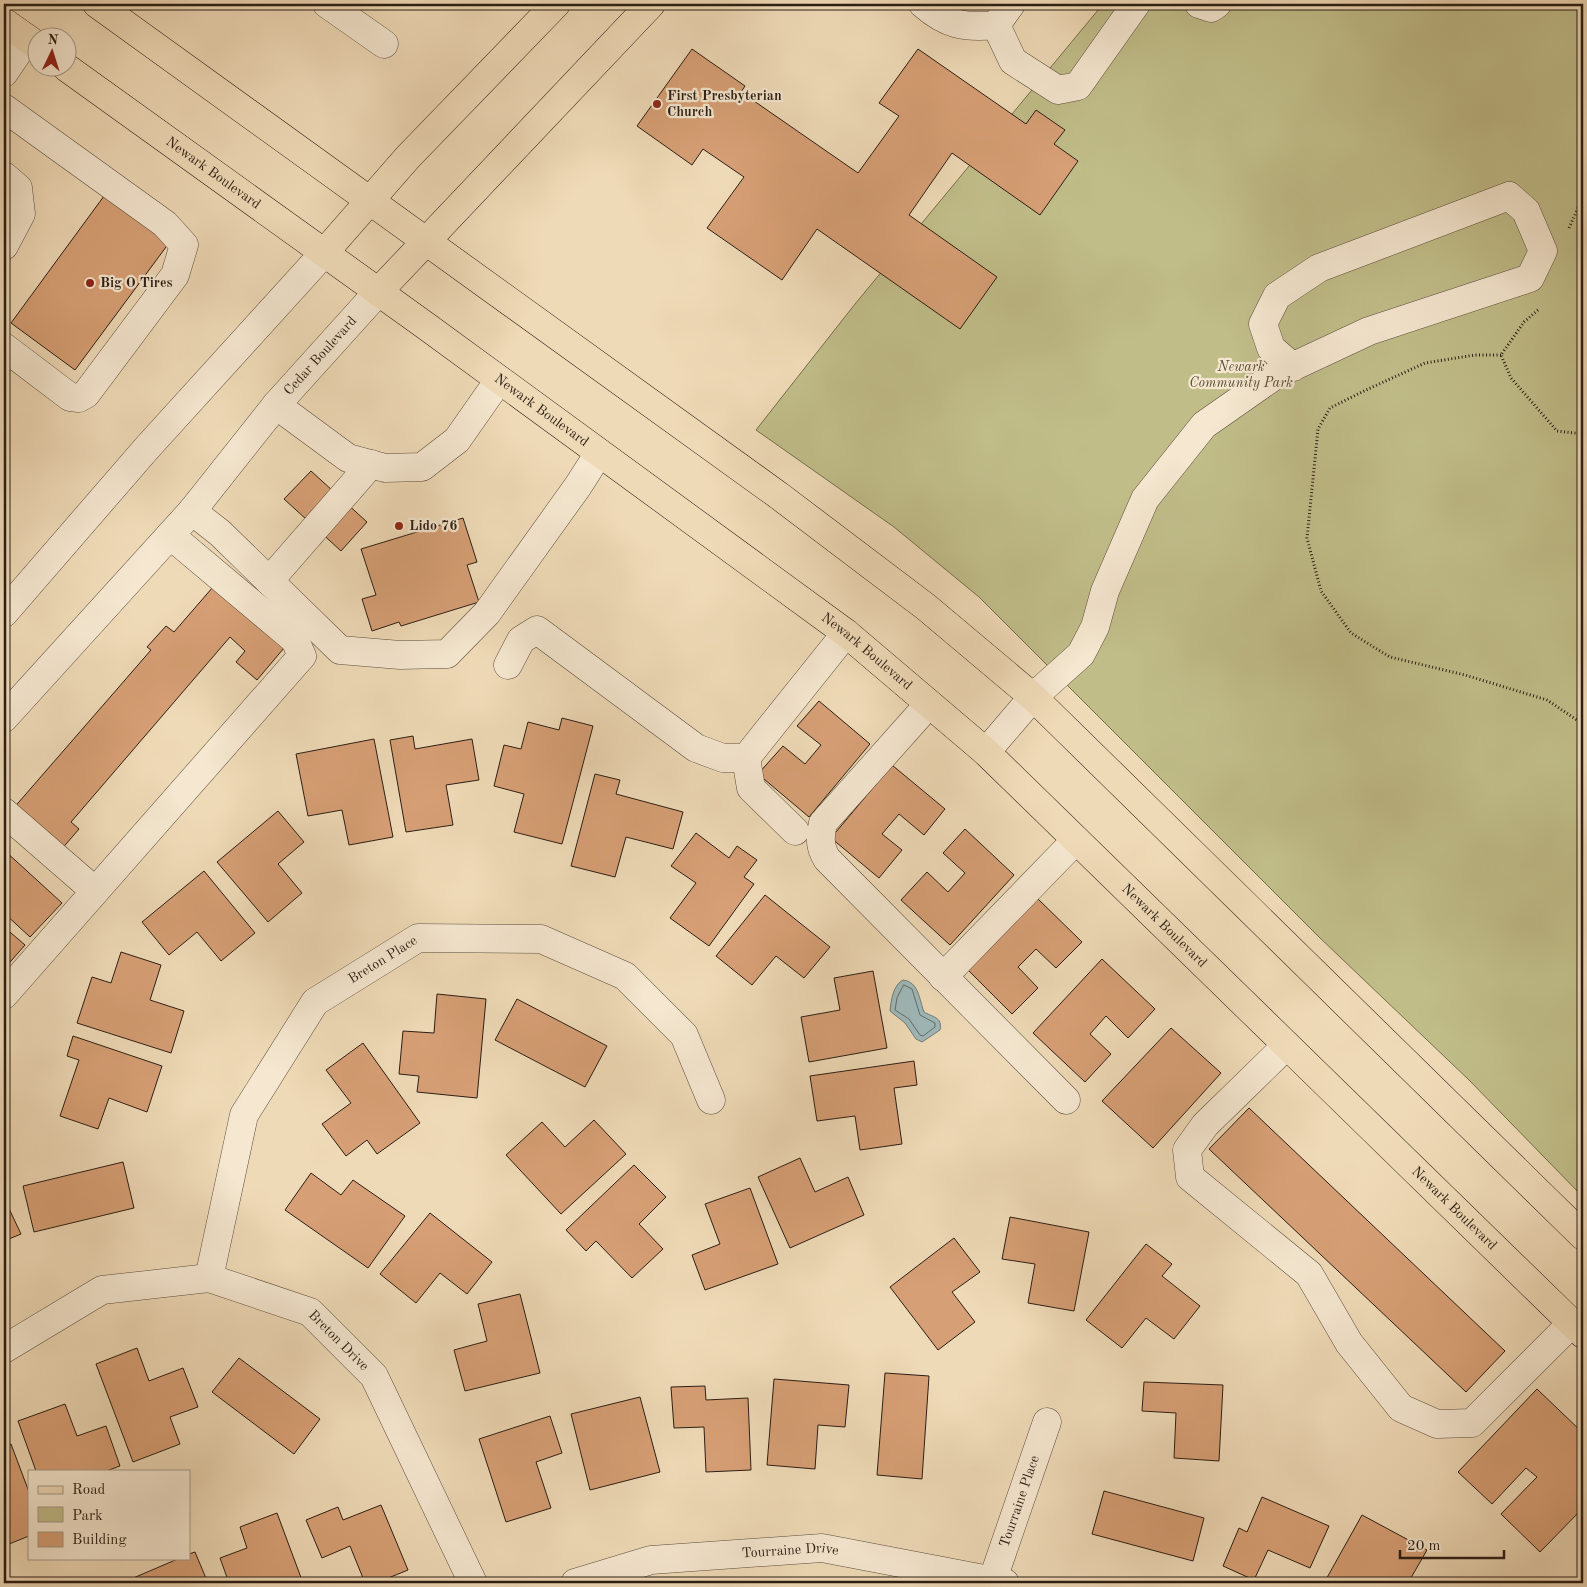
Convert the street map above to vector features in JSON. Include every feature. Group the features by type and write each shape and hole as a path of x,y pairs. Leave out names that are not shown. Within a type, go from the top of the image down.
{"main road":[{"path":"324,253 408,158 556,4"},
{"name":"Cedar Boulevard","path":"378,292 651,4"},
{"path":"109,7 370,201 778,495 926,607 1033,697 1583,1236"},
{"path":"4,22 28,40"},
{"name":"Newark Boulevard","path":"78,76 846,633 986,752 1577,1328"}],"street":[{"path":"327,4 384,44"},
{"path":"923,4 937,16 969,28 1003,14 1013,61 1058,90 1078,86 1136,4"},
{"path":"1199,4 1211,8 1217,4"},
{"path":"4,73 28,47"},
{"path":"4,108 165,224 184,244 176,275 86,394 79,398 70,396 4,347"},
{"path":"4,176 18,188 21,214 4,246"},
{"path":"986,752 1033,697 1081,654 1095,627 1105,591 1146,500 1204,425 1277,374 1293,367 1369,331 1530,278 1542,251 1526,211 1509,196 1319,268 1277,296 1263,324 1271,348 1293,367"},
{"path":"5,609 146,449 324,253"},
{"name":"Cedar Boulevard","path":"4,718 192,511 276,405 378,292"},
{"path":"276,405 348,458 385,468 422,467 457,440 499,380"},
{"path":"192,511 220,534 340,650 400,655 447,654 486,613 578,486 599,453"},
{"path":"269,581 370,464"},
{"path":"4,995 302,656 295,640 170,535"},
{"path":"508,665 521,640 537,630 696,748 723,758 746,758"},
{"path":"795,831 751,788 746,758 846,633"},
{"path":"929,704 823,823 820,839 821,849 826,859 1066,1100"},
{"path":"4,812 95,891"},
{"path":"943,977 1076,840"},
{"name":"Breton Place","path":"209,1278 244,1115 315,1002 418,938 540,939 625,976 684,1035 711,1100"},
{"path":"1286,1046 1205,1126 1191,1144 1187,1150 1190,1177 1309,1274 1349,1343 1402,1408 1437,1424 1472,1423 1577,1328"},
{"name":"Breton Drive","path":"4,1349 102,1290 209,1278 310,1312 374,1376 473,1583"},
{"name":"Tourraine Place","path":"999,1581 1047,1422"},
{"name":"Tourraine Drive","path":"575,1583 651,1560 822,1548 999,1581"}],"path":[{"path":"1566,236 1583,197"},
{"path":"1501,355 1524,322 1544,306"},
{"path":"1501,355 1475,355 1425,363 1330,408 1318,430 1307,538 1321,591 1351,633 1390,658 1465,675 1546,700 1583,724"},
{"path":"1501,355 1511,378 1557,431 1583,434"}],"green space":[{"name":"Newark Community Park","path":"1103,4 1583,4 1583,1197 1469,1080 1319,937 979,597 894,527 756,430 855,304"}],"water":[{"path":"903,980 908,981 915,988 924,1012 940,1022 940,1030 922,1042 916,1039 905,1023 890,1011 895,989"}],"building":[{"path":"692,49 745,86 741,92 858,173 899,116 879,103 918,49 1026,124 1036,110 1065,130 1054,144 1078,161 1040,215 952,153 909,215 997,277 960,329 817,229 782,280 707,228 744,177 703,149 692,165 637,126"},
{"name":"Big O Tires","path":"104,196 169,243 75,370 11,323"},
{"path":"311,471 367,522 341,551 284,499"},
{"path":"463,518 477,562 467,565 479,602 401,626 399,622 372,631 362,599 376,595 361,549"},
{"path":"213,587 284,648 257,680 236,662 245,651 230,637 71,822 79,829 60,851 12,810 151,650 147,647 166,626 174,632"},
{"path":"819,701 870,744 809,817 758,774 783,746 805,764 821,745 797,726"},
{"path":"562,718 593,726 562,844 514,832 524,794 494,786 504,745 521,749 528,722 559,730"},
{"path":"413,736 415,749 472,739 479,780 446,785 453,825 406,832 390,740"},
{"path":"374,739 393,837 349,845 342,810 308,816 296,754"},
{"path":"892,765 945,809 924,835 899,814 882,834 902,850 879,878 831,838"},
{"path":"595,774 620,780 616,794 683,812 673,849 626,837 615,877 571,866"},
{"path":"278,811 304,842 278,864 302,893 268,922 217,862"},
{"path":"965,829 1014,875 950,945 901,900 927,872 948,892 965,873 943,853"},
{"path":"696,833 729,858 737,846 757,860 744,877 754,884 709,946 670,918 696,883 671,866"},
{"path":"4,850 62,903 30,937 4,913"},
{"path":"204,871 255,933 221,961 197,932 169,955 142,922"},
{"path":"765,895 830,947 804,978 776,956 752,985 716,956"},
{"path":"1036,897 1082,942 1056,968 1036,949 1018,967 1038,988 1012,1014 966,968"},
{"path":"4,927 25,945 4,969"},
{"path":"121,952 161,965 150,1000 184,1011 171,1053 77,1023 92,977 111,983"},
{"path":"1102,959 1155,1009 1128,1038 1106,1016 1090,1034 1111,1054 1085,1082 1033,1033"},
{"path":"873,971 887,1048 809,1062 801,1017 840,1010 834,978"},
{"path":"437,994 486,999 477,1098 417,1092 419,1076 399,1074 403,1031 434,1033"},
{"path":"517,999 607,1046 585,1087 495,1040"},
{"path":"1171,1028 1221,1073 1153,1148 1102,1101"},
{"path":"73,1036 162,1066 147,1112 109,1098 98,1129 60,1116 79,1060 67,1056"},
{"path":"363,1043 420,1123 377,1154 367,1140 346,1156 322,1124 351,1103 326,1070"},
{"path":"914,1061 917,1085 894,1088 902,1144 860,1150 855,1116 817,1121 810,1076"},
{"path":"1249,1108 1505,1351 1466,1392 1209,1149"},
{"path":"594,1120 626,1154 561,1214 506,1155 542,1122 565,1147"},
{"path":"800,1158 815,1192 848,1177 864,1215 790,1248 758,1177"},
{"path":"123,1162 134,1208 34,1232 23,1186"},
{"path":"634,1165 666,1197 639,1224 663,1249 632,1278 596,1241 586,1251 566,1230"},
{"path":"311,1173 341,1195 353,1180 405,1216 368,1268 285,1210"},
{"path":"750,1188 778,1264 705,1290 692,1255 720,1244 705,1204"},
{"path":"4,1198 21,1234 4,1241"},
{"path":"430,1213 492,1262 467,1294 440,1273 416,1303 380,1274"},
{"path":"1010,1217 1089,1232 1074,1311 1028,1303 1035,1264 1002,1259"},
{"path":"954,1238 980,1272 952,1292 975,1322 938,1350 890,1287"},
{"path":"1146,1244 1172,1264 1162,1276 1200,1306 1174,1339 1146,1318 1122,1348 1086,1320"},
{"path":"520,1294 540,1373 465,1391 454,1350 487,1341 478,1304"},
{"path":"137,1348 149,1381 183,1368 198,1407 170,1417 180,1444 133,1462 96,1364"},
{"path":"239,1358 320,1419 294,1454 212,1392"},
{"path":"885,1373 929,1376 922,1479 877,1475"},
{"path":"774,1379 849,1385 845,1427 818,1425 815,1469 767,1465"},
{"path":"1144,1382 1223,1385 1219,1461 1174,1458 1176,1413 1142,1411"},
{"path":"705,1386 706,1400 748,1398 751,1470 706,1472 704,1427 674,1428 671,1387"},
{"path":"1537,1389 1583,1433 1583,1508 1540,1552 1501,1514 1537,1477 1526,1468 1492,1504 1458,1472"},
{"path":"640,1397 660,1472 590,1490 571,1414"},
{"path":"65,1404 77,1436 106,1426 120,1466 109,1470 36,1470 18,1421"},
{"path":"550,1416 562,1453 536,1462 551,1508 506,1522 479,1439"},
{"path":"11,1444 28,1489 28,1536 9,1544 4,1535 4,1447"},
{"path":"1104,1491 1204,1518 1193,1561 1092,1534"},
{"path":"1262,1497 1329,1526 1310,1568 1268,1550 1254,1580 1223,1566 1239,1528 1247,1532"},
{"path":"381,1505 408,1570 376,1583 365,1583 350,1546 322,1558 306,1520 338,1507 343,1520"},
{"path":"277,1513 303,1583 229,1583 220,1558 247,1548 240,1527"},
{"path":"1362,1515 1427,1550 1408,1583 1324,1583"},
{"path":"195,1552 208,1583 124,1582 175,1560 190,1560 190,1554"},
{"path":"1583,1558 1583,1572 1577,1565"}],"place":[{"name":"First Presbyterian Church","path":"657,104"},
{"name":"Big O Tires","path":"90,283"},
{"name":"Lido 76","path":"399,526"}]}
